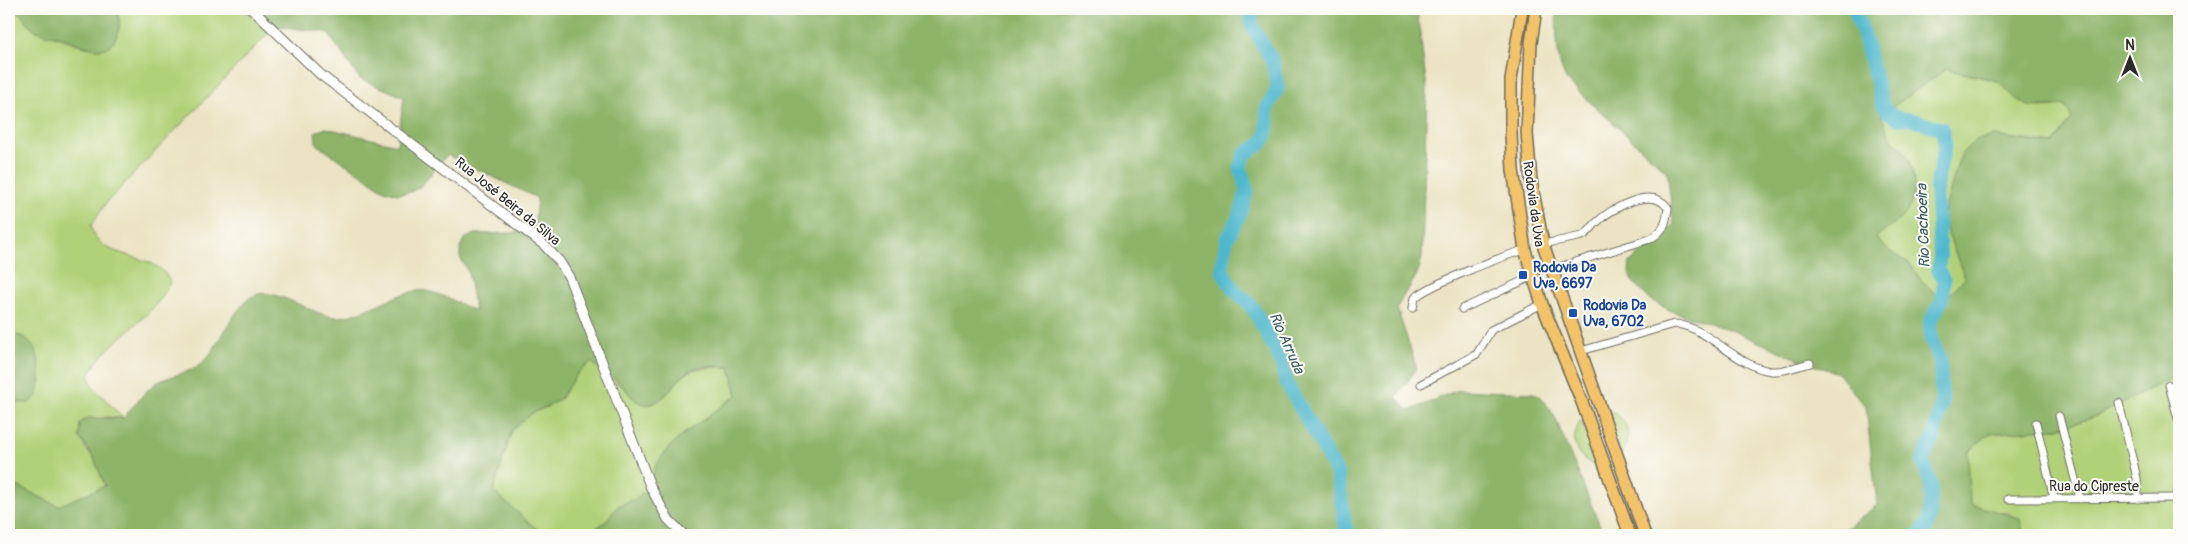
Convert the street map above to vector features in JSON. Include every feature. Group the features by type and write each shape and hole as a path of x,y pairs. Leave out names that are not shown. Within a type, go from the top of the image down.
{"main road":[{"name":"Rodovia da Uva","path":"1522,9 1511,80 1510,133 1513,170 1525,250 1542,304 1582,402 1630,535"},
{"name":"Rodovia da Uva","path":"1536,9 1531,42 1527,133 1531,180 1543,244 1645,535"}],"street":[{"name":"Rua José Beira da Silva","path":"252,9 320,74 544,245 559,261 569,277 652,488 668,519 684,535"},
{"path":"1543,244 1581,236 1591,231 1597,222 1637,199 1658,198 1668,208 1666,224 1660,233 1650,238 1553,269"},
{"path":"1413,308 1415,298 1426,290 1485,264 1525,250"},
{"path":"1462,309 1533,276"},
{"path":"1421,384 1476,354 1491,330 1542,304"},
{"path":"1581,351 1674,324 1687,324 1719,346 1770,371 1810,363"},
{"path":"2169,385 2179,422"},
{"path":"2119,403 2137,478 2138,499"},
{"path":"2059,416 2080,499"},
{"path":"2036,423 2054,499"},
{"name":"Rua do Cipreste","path":"2008,499 2179,498"}],"green space":[{"path":"9,9 17,9 31,24 49,34 88,48 118,14 116,9 243,9 275,26 106,203 91,226 96,238 104,246 153,264 163,271 170,282 154,307 107,350 89,375 92,386 123,418 105,417 84,447 94,458 105,486 58,506 9,482 9,403 17,404 41,383 36,352 17,335 9,338"},
{"path":"17,9 116,9 119,28 113,43 107,47 101,49 86,47 34,29"},
{"path":"243,9 1417,9 1427,89 1422,257 1415,279 1397,308 1416,366 1413,374 1396,397 1409,411 1458,390 1533,393 1542,398 1554,415 1604,535 586,535 605,522 618,506 637,498 647,488 656,465 668,448 685,433 737,395 730,367 704,367 689,371 663,397 649,405 638,402 617,381 591,362 577,374 560,399 532,413 512,430 493,491 539,531 560,535 9,535 9,482 58,506 105,486 94,458 79,437 80,423 88,418 123,418 153,385 198,366 209,355 240,308 253,296 262,293 272,294 329,316 339,317 360,312 406,293 426,291 475,311 468,272 460,257 460,247 464,239 475,234 513,233 534,229 537,198 447,155 421,186 411,192 398,194 384,190 319,146 316,142 315,132 326,128 397,145 404,97 360,79 327,32 275,26"},
{"path":"1556,9 2179,9 2179,374 2092,418 2057,428 1989,434 1968,452 1970,504 2020,518 2022,535 1838,535 1877,505 1866,407 1838,373 1807,363 1731,330 1671,311 1649,299 1632,281 1629,273 1630,262 1674,224 1667,172 1567,81 1560,64","holes":["1946,69 1998,81 2016,99 2030,107 2065,105 2072,118 2053,144 1994,136 1976,140 1963,152 1958,162 1944,213 1944,223 1965,278 1943,301 1921,280 1909,263 1889,251 1876,238 1906,213 1912,200 1914,184 1909,160 1891,139 1881,115"]},
{"path":"1946,69 1998,81 2016,99 2041,107 2065,105 2072,118 2053,144 1994,136 1958,162 1944,213 1944,223 1965,279 1943,301 1921,280 1909,263 1889,251 1876,238 1884,228 1896,221 1913,199 1910,165 1901,147 1891,139 1881,115"},
{"path":"17,335 25,338 36,351 40,369 38,395 29,403 9,403 9,338"},
{"path":"591,362 625,389 633,398 664,397 686,374 699,369 717,367 730,367 737,395 685,433 647,488 637,498 618,506 605,522 586,535 560,535 539,531 493,492 512,430 532,413 560,399 577,374"},
{"path":"2179,374 2179,535 2022,535 2023,529 2009,513 1994,512 1970,504 1968,452 1989,434 2057,428 2092,418"},
{"path":"1605,409 1619,416 1626,427 1627,440 1621,454"},
{"path":"1581,420 1597,466 1583,458 1576,448 1575,434"}],"waterway":[{"name":"Rio Arruda","path":"1251,9 1251,25 1272,60 1278,88 1267,108 1267,134 1261,144 1245,154 1240,167 1247,190 1241,212 1226,241 1222,270 1233,289 1248,302 1255,312 1279,357 1287,384 1337,473 1347,535"},
{"name":"Rio Cachoeira","path":"1854,9 1863,32 1883,106 1890,114 1899,119 1910,119 1942,129 1945,145 1936,187 1940,256 1938,270 1944,280 1942,300 1930,322 1931,339 1940,359 1942,402 1933,439 1923,462 1931,485 1930,516 1927,526 1919,535"}],"place":[{"name":"Rodovia Da Uva, 6697","path":"1523,275"},
{"name":"Rodovia Da Uva, 6702","path":"1573,313"}]}
